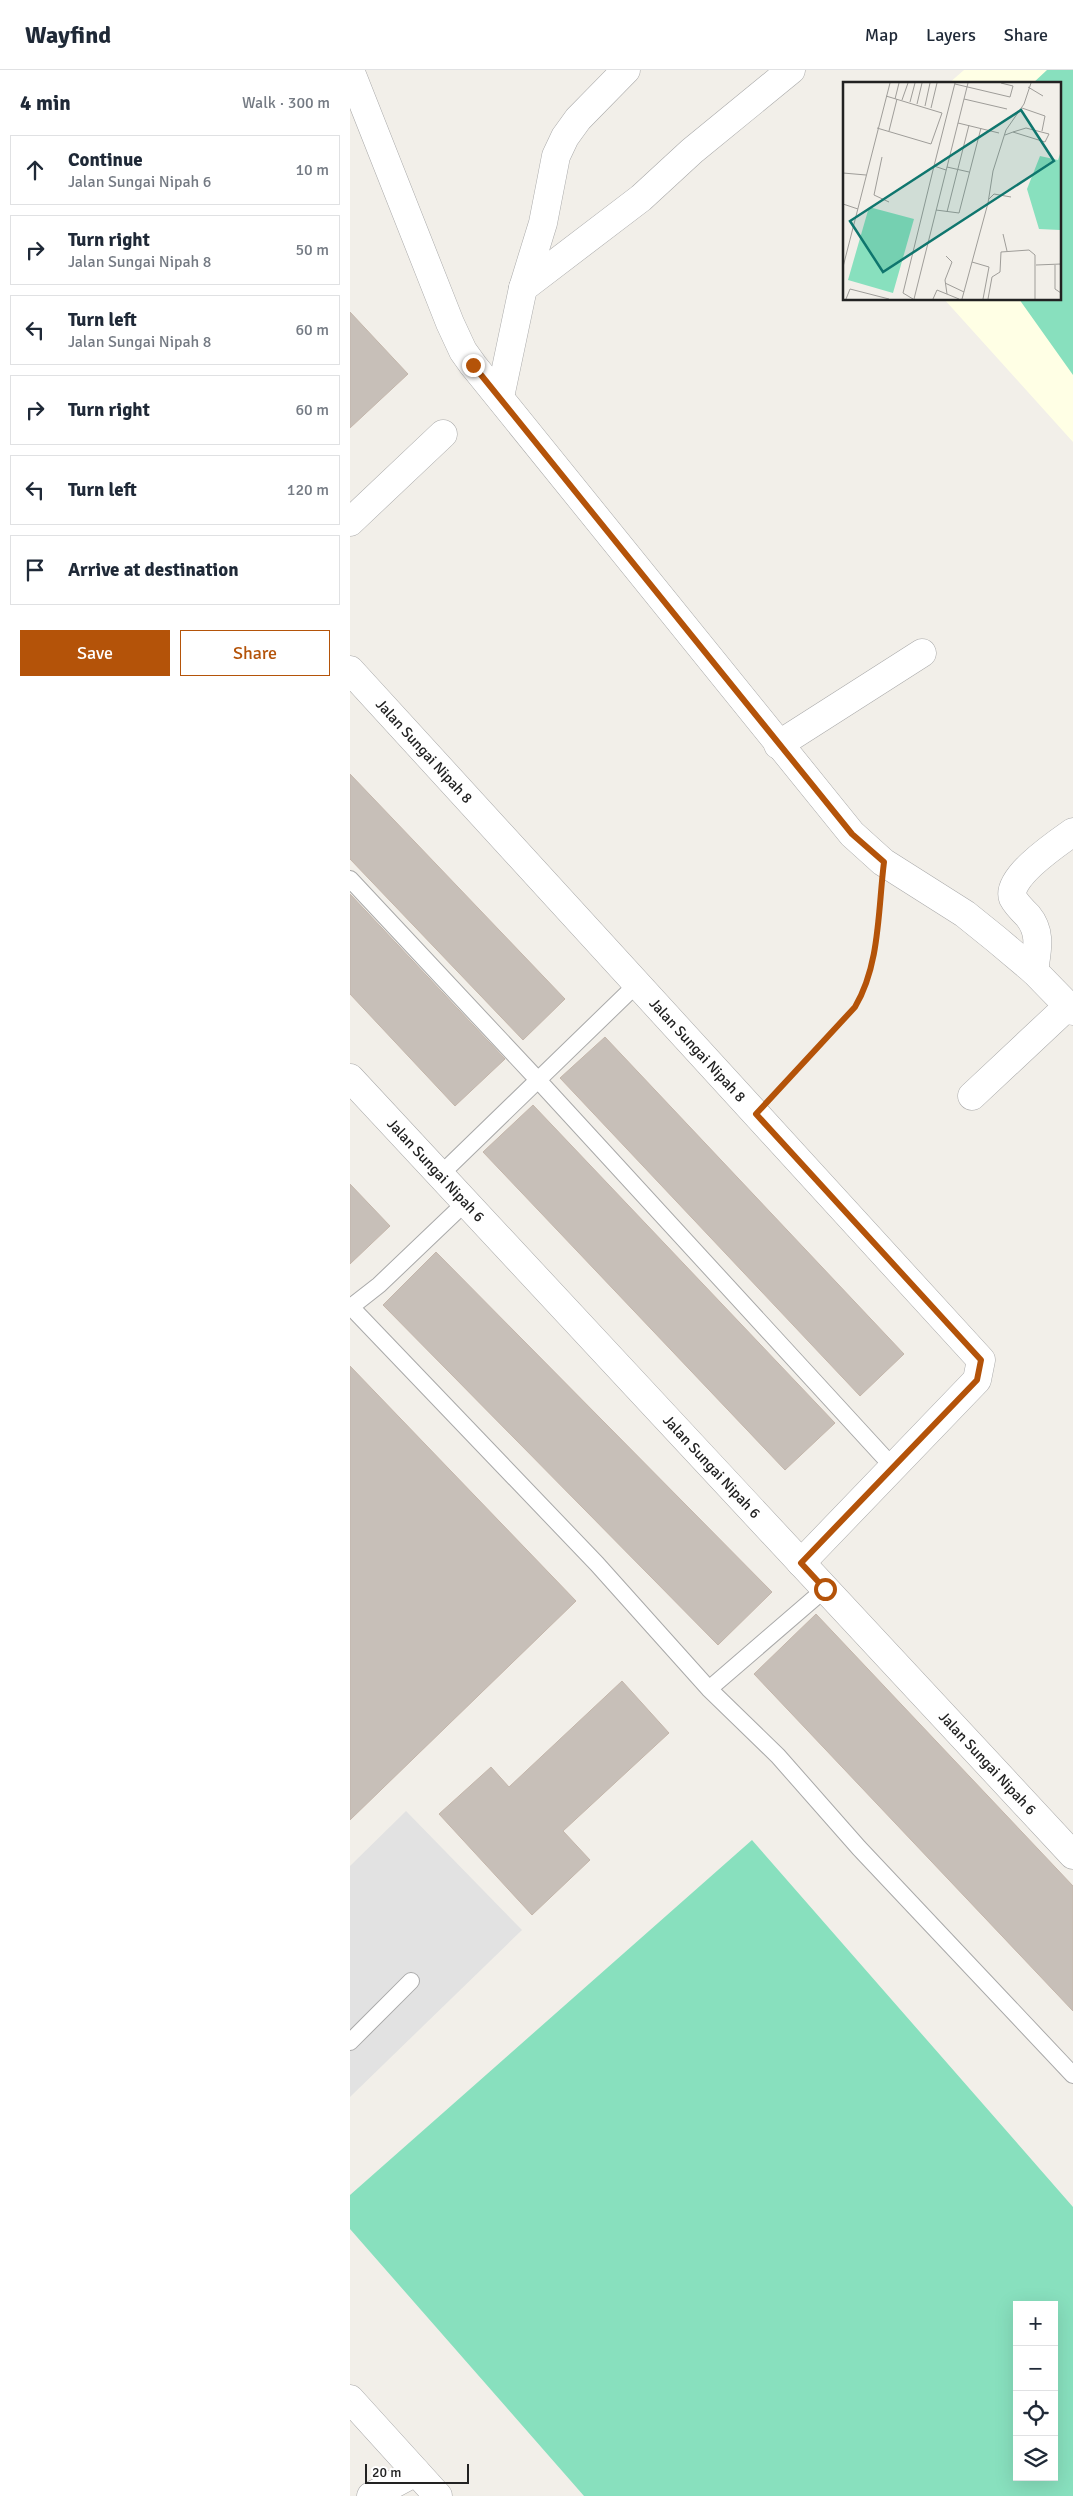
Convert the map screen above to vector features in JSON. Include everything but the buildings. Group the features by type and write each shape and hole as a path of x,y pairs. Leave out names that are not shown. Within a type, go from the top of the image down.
{"street":[{"path":"350,70 463,351 778,745 852,834 884,862 965,914 1034,971 1070,1009 972,1096"},
{"path":"500,397 523,288 541,231 556,156 565,137 578,119 626,70"},
{"path":"523,288 641,198 692,151 791,70"},
{"path":"350,522 443,434"},
{"path":"778,745 922,653"},
{"name":"Jalan Sungai Nipah 8","path":"350,670 981,1360 977,1380 801,1563"},
{"path":"1034,971 1038,933 1035,925 1013,898 1013,892 1016,882 1021,875 1044,852 1073,832"},
{"name":"Jalan Sungai Nipah 6","path":"350,1078 1073,1855"},
{"path":"350,2399 438,2496"},
{"path":"371,2496 416,2472"}],"lane":[{"path":"350,879 538,1080 893,1467"},
{"path":"440,1175 637,984"},
{"path":"466,1202 379,1286 351,1306 597,1564 709,1689 778,1756 859,1848 1072,2073"},
{"path":"709,1689 825,1589"},
{"path":"350,2042 411,1981"}],"path":[{"path":"756,1114 855,1007 863,994 872,967 884,862"}],"shaded area":[{"path":"964,70 1073,70 1073,442 945,300 1060,300 1060,82 950,82"},
{"path":"406,1811 522,1930 350,2097 350,1866"}],"green space":[{"path":"1047,70 1073,70 1073,375 1020,300 1060,300 1060,82 1034,82"},
{"path":"752,1840 1073,2207 1073,2496 584,2496 350,2229 350,2195"}],"route":[{"path":"473,365 778,745 852,834 884,862 872,967 863,994 855,1007 756,1114 981,1360 977,1380 801,1563 825,1589"}]}
